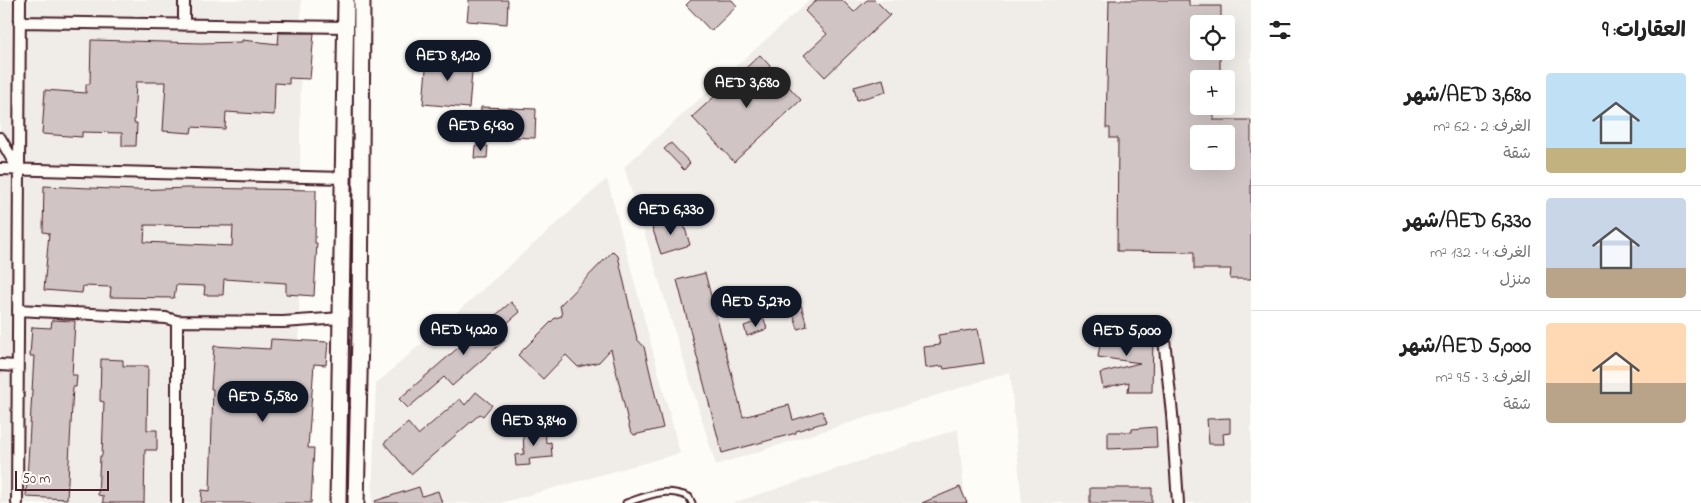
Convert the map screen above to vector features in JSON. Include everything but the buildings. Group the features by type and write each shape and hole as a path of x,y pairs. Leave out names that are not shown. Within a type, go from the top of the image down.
{"street":[{"path":"17,503 20,0"},
{"path":"184,0 184,25"},
{"path":"338,503 346,0"},
{"path":"356,503 360,336 362,0"},
{"path":"19,22 346,27"},
{"path":"0,138 19,170"},
{"path":"0,169 344,178"},
{"path":"18,310 166,318 177,321 283,322 342,318"},
{"path":"176,503 177,321"},
{"path":"1164,339 1172,414 1178,503"},
{"path":"0,365 17,366"}],"lane":[{"path":"626,503 664,491 676,492 689,497 692,503"}],"shaded area":[{"path":"0,0 301,0 298,503 0,503"},
{"path":"810,0 1251,0 1251,503 1022,503 1010,372 716,465 624,167"},
{"path":"607,179 680,453 500,503 372,503 376,384"},
{"path":"958,429 965,503 733,503"}]}
